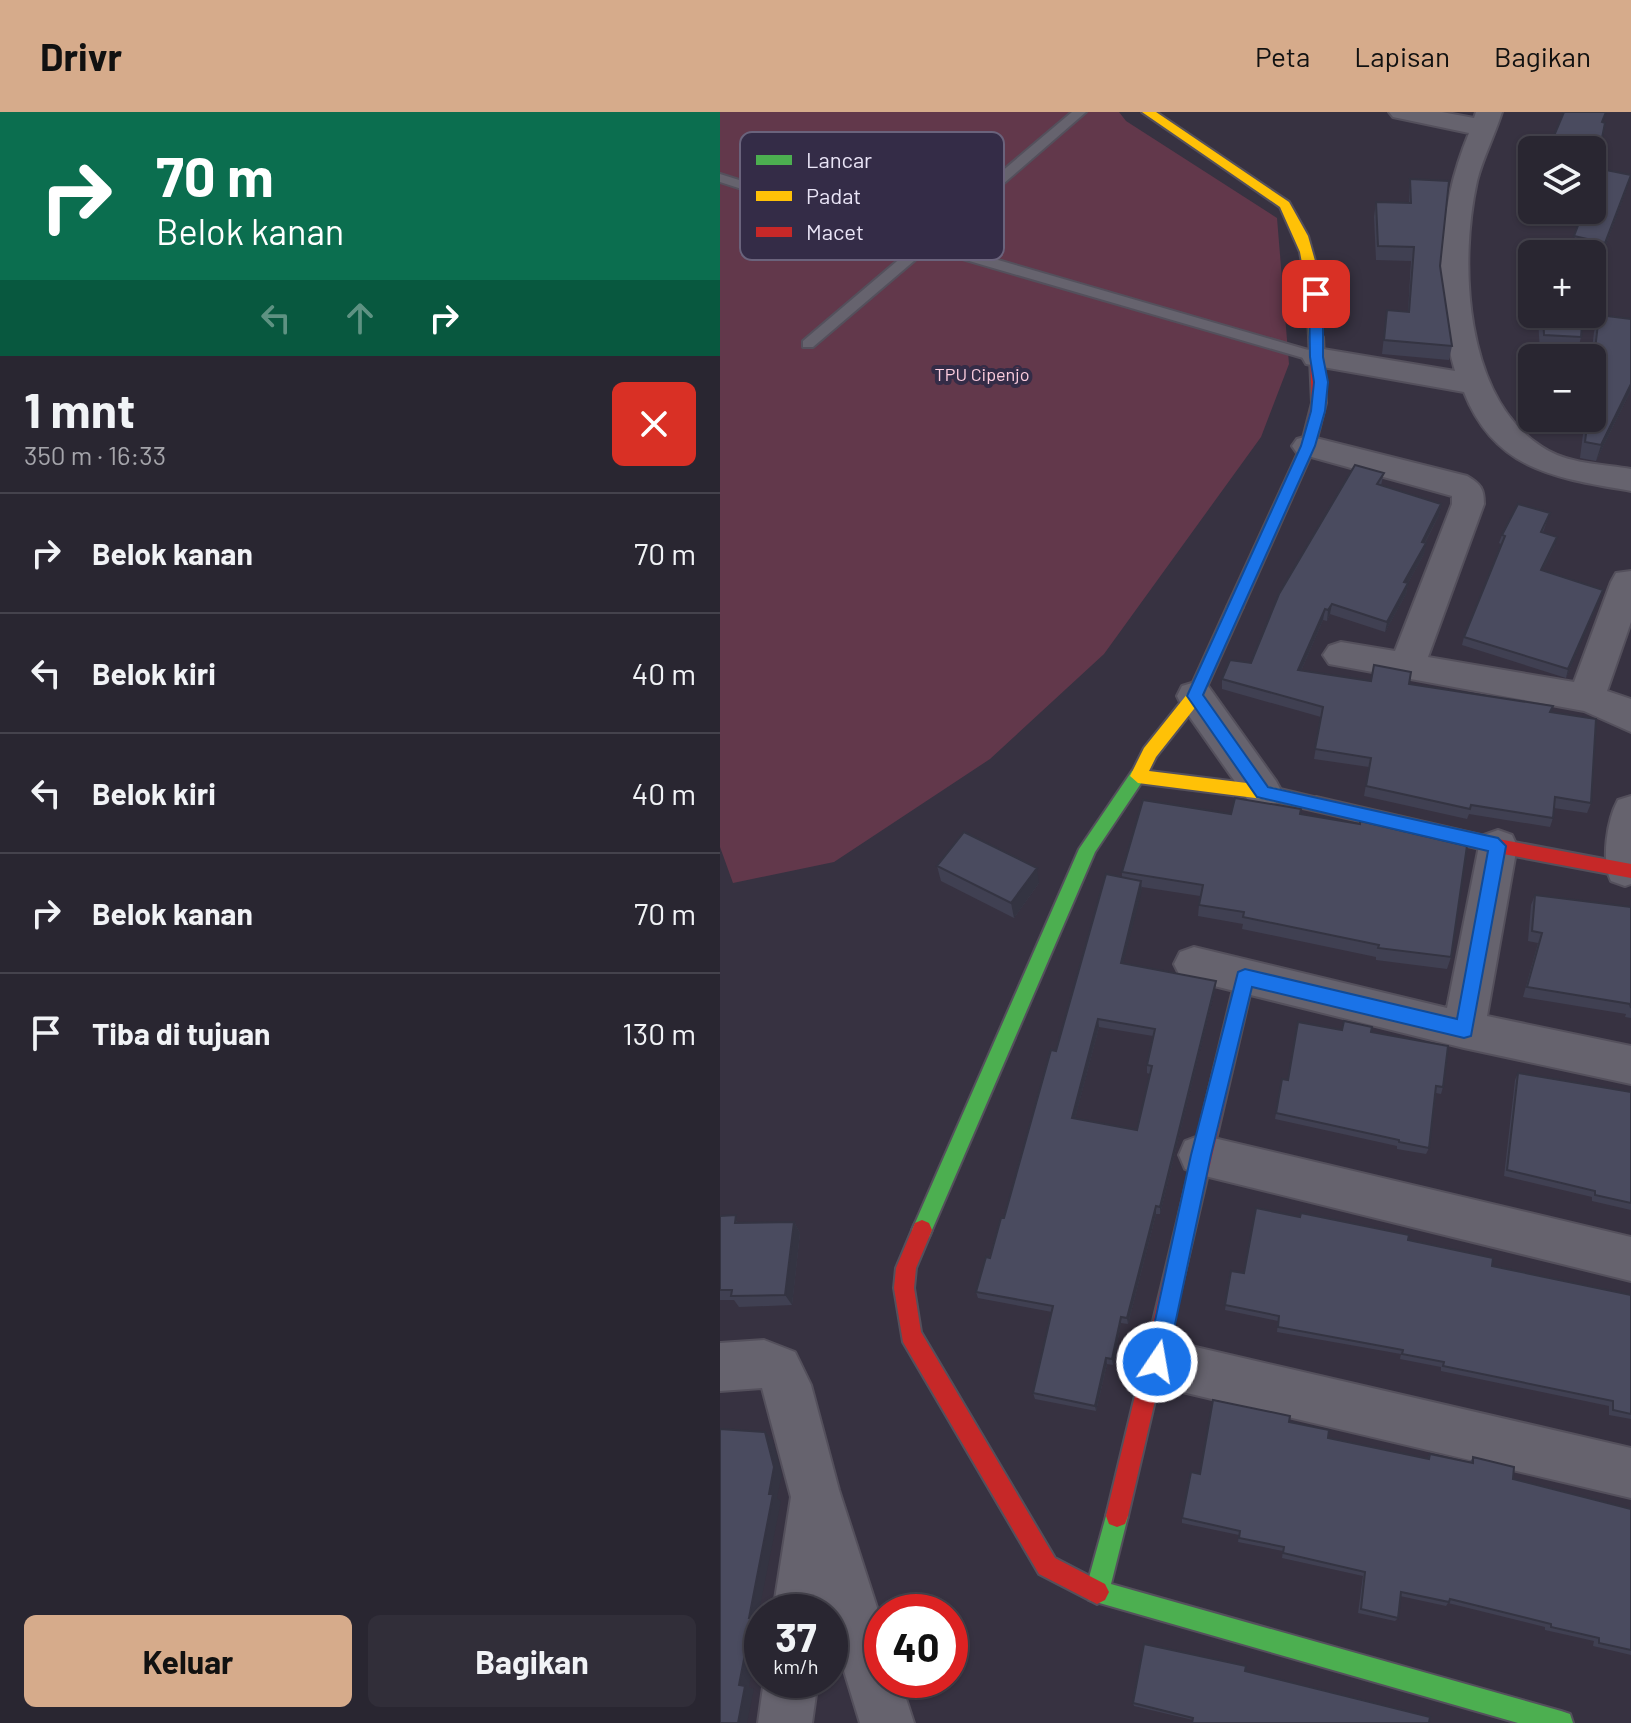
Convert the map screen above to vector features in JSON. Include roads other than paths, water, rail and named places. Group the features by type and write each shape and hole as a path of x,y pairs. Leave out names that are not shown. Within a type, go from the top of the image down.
{"street":[{"path":"1148,112 1285,205 1293,215 1304,238 1316,294 1317,357 1321,382 1318,411 1308,446 1195,696 1150,753 1088,849 906,1268 904,1288 911,1335 1047,1566 1097,1592 1561,1723"},
{"path":"1402,112 1487,120 1465,178 1456,229 1458,323 1472,384 1503,430 1529,455 1557,466 1631,480"},
{"path":"1317,357 1472,384"},
{"path":"1308,446 1456,484 1468,491 1468,504 1407,666"},
{"path":"1586,698 1628,582"},
{"path":"1341,655 1586,698 1624,711 1631,718"},
{"path":"1195,696 1263,792"},
{"path":"1138,776 1263,792 1498,846 1628,871 1631,811"},
{"path":"1464,1030 1498,846"},
{"path":"1194,964 1464,1030 1631,1065"},
{"path":"1097,1592 1157,1362 1201,1155 1245,977"},
{"path":"1201,1155 1631,1259"},
{"path":"1157,1362 1631,1473"},
{"path":"720,1367 764,1364 778,1369 787,1385 814,1490 887,1723"},
{"path":"801,1594 814,1490"},
{"path":"785,1723 788,1698"}],"lane":[{"path":"1004,175 1080,112"},
{"path":"720,178 740,185"},
{"path":"808,344 903,260"},
{"path":"975,260 1317,357"}],"park label":[{"name":"TPU Cipenjo","path":"982,375"}]}
